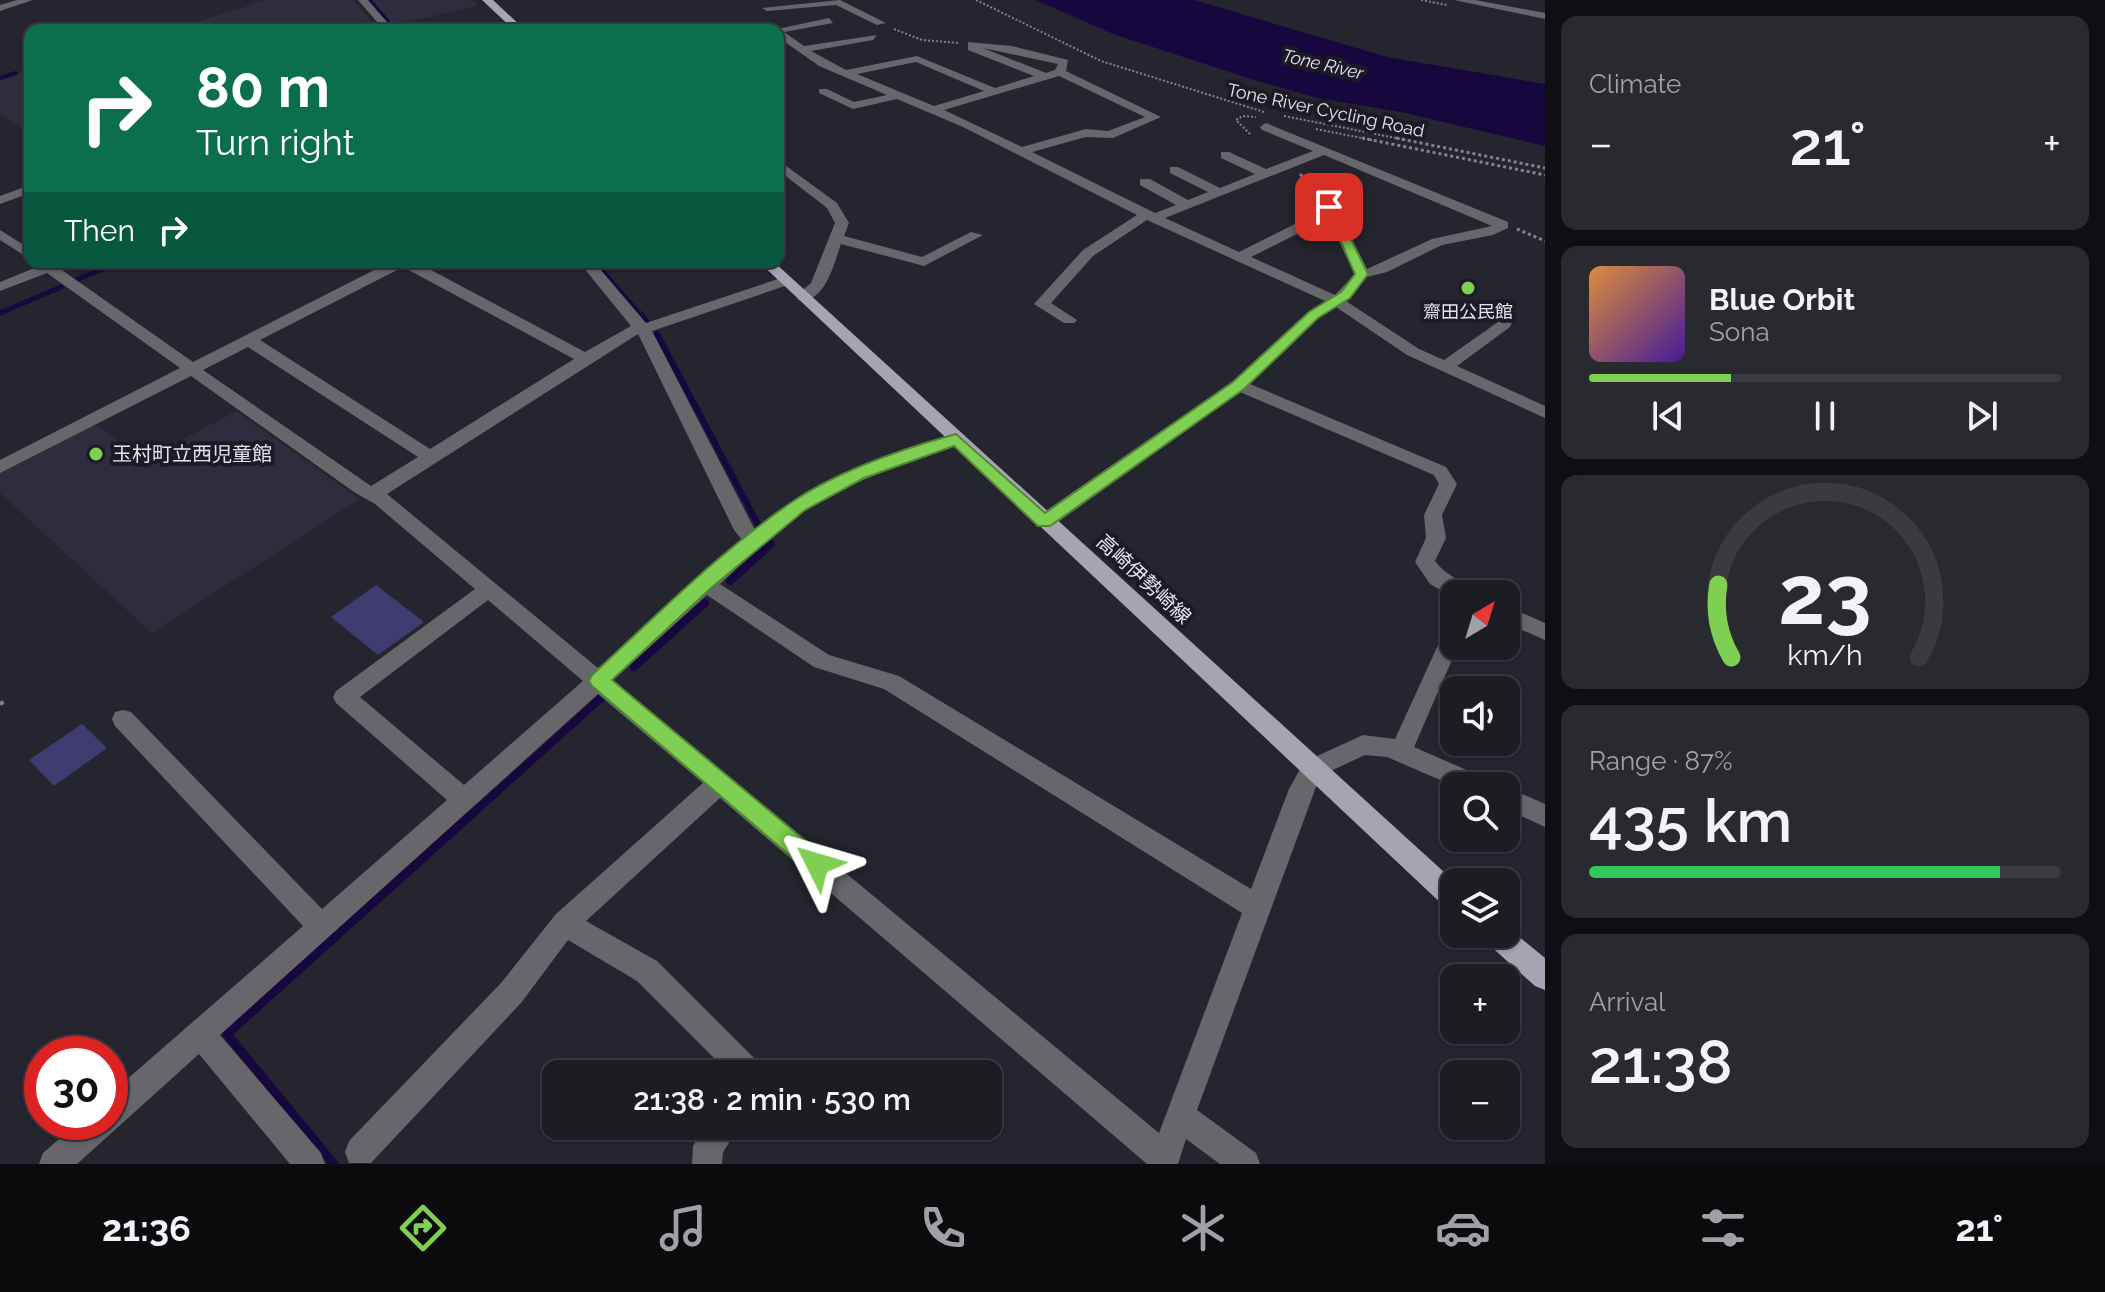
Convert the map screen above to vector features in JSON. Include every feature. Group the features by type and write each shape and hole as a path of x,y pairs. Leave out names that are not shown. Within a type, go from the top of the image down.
{"main road":[{"path":"487,0 513,24"},
{"name":"高崎伊勢崎線","path":"772,268 1440,885"},
{"path":"1512,948 1545,976"}],"street":[{"path":"0,8 28,0"},
{"path":"363,0 384,24"},
{"path":"1459,0 1545,16"},
{"path":"772,24 763,4 837,2 881,23"},
{"path":"784,28 829,21"},
{"path":"784,36 814,59 1022,151 1150,216 1337,301 1413,352 1545,413"},
{"path":"803,49 873,37"},
{"path":"1044,76 972,48 972,44 1012,49 1064,62 1060,72"},
{"path":"845,73 917,59 993,91"},
{"path":"932,110 1060,72 1155,117 1109,135 1086,133 1022,151"},
{"path":"823,91 853,106 895,96"},
{"path":"1265,123 1322,152 1503,225"},
{"path":"1069,320 1042,304 1088,253 1150,216 1187,205 1322,152"},
{"path":"1225,155 1264,173"},
{"path":"784,169 832,206 842,223 818,285 803,297"},
{"path":"1174,170 1218,192"},
{"path":"1145,182 1187,205"},
{"path":"0,200 24,191"},
{"path":"1329,207 1362,274"},
{"path":"1044,522 1239,385 1313,315 1337,301 1362,274 1377,272 1436,242 1483,234 1503,225"},
{"path":"1240,257 1302,226"},
{"path":"0,234 24,251"},
{"path":"836,238 924,262 976,235"},
{"path":"0,287 40,268"},
{"path":"55,268 360,488 374,493 1164,1161 1301,789 1312,769 1363,745 1401,751 1448,772"},
{"path":"0,467 391,268"},
{"path":"414,268 584,358"},
{"path":"591,268 644,329 744,530 754,540"},
{"path":"374,493 629,331 644,329 786,281"},
{"path":"1444,368 1505,324 1507,315"},
{"path":"250,341 430,457"},
{"path":"1239,385 1440,471 1448,484 1433,515 1436,538 1425,562 1440,581"},
{"path":"128,1098 754,540 817,493 858,474 956,439"},
{"path":"704,583 822,661 891,682 1258,908"},
{"path":"464,800 344,697 490,588"},
{"path":"1520,620 1545,632"},
{"path":"1401,751 1442,660"},
{"path":"123,719 321,926"},
{"path":"360,1152 511,993 565,923 720,783"},
{"path":"1520,804 1545,816"},
{"path":"565,923 647,971 736,1060"},
{"path":"201,1034 310,1164"},
{"path":"1182,1118 1245,1164"},
{"path":"54,1164 81,1140"},
{"path":"707,1164 708,1146 713,1140"}],"path":[{"name":"Tone River Cycling Road","path":"976,0 1101,61 1266,112"},
{"path":"881,23 908,37 972,44"},
{"name":"Tone River Cycling Road","path":"1279,115 1545,168"},
{"path":"1250,134 1236,123 1237,118 1265,123"},
{"path":"1303,127 1545,175"},
{"path":"1287,164 1318,190 1329,207"},
{"path":"1503,225 1545,241"},
{"path":"0,704 7,700"}],"shaded area":[{"path":"266,0 353,0 374,24 190,24"},
{"path":"372,0 473,0 478,6 397,24 392,24"},
{"path":"24,72 24,129 0,115 0,79"},
{"path":"236,411 360,499 152,633 0,493 0,470 94,423 143,461"},
{"path":"376,585 424,622 378,655 331,617"},
{"path":"82,724 107,748 54,786 29,760"}],"water":[{"name":"Tone River","path":"1036,0 1194,0 1387,57 1545,84 1545,146 1401,112 1317,98 1113,34"}],"waterway":[{"path":"369,0 390,24"},
{"path":"0,78 16,73"},
{"path":"76,280 105,268"},
{"path":"600,268 641,316"},
{"path":"0,313 61,287"},
{"path":"640,314 646,321"},
{"path":"657,334 759,526"},
{"path":"730,581 771,544"},
{"path":"634,667 705,603"},
{"path":"471,815 601,698"},
{"path":"334,1164 227,1034 473,813"}],"place":[{"name":"齋田公民館","path":"1468,288"},
{"name":"玉村町立西児童館","path":"96,454"}],"route":[{"path":"817,864 599,681 704,583 781,518 817,493 858,474 956,439 1044,522 1239,385 1313,315 1345,295 1362,274 1329,207"}]}
